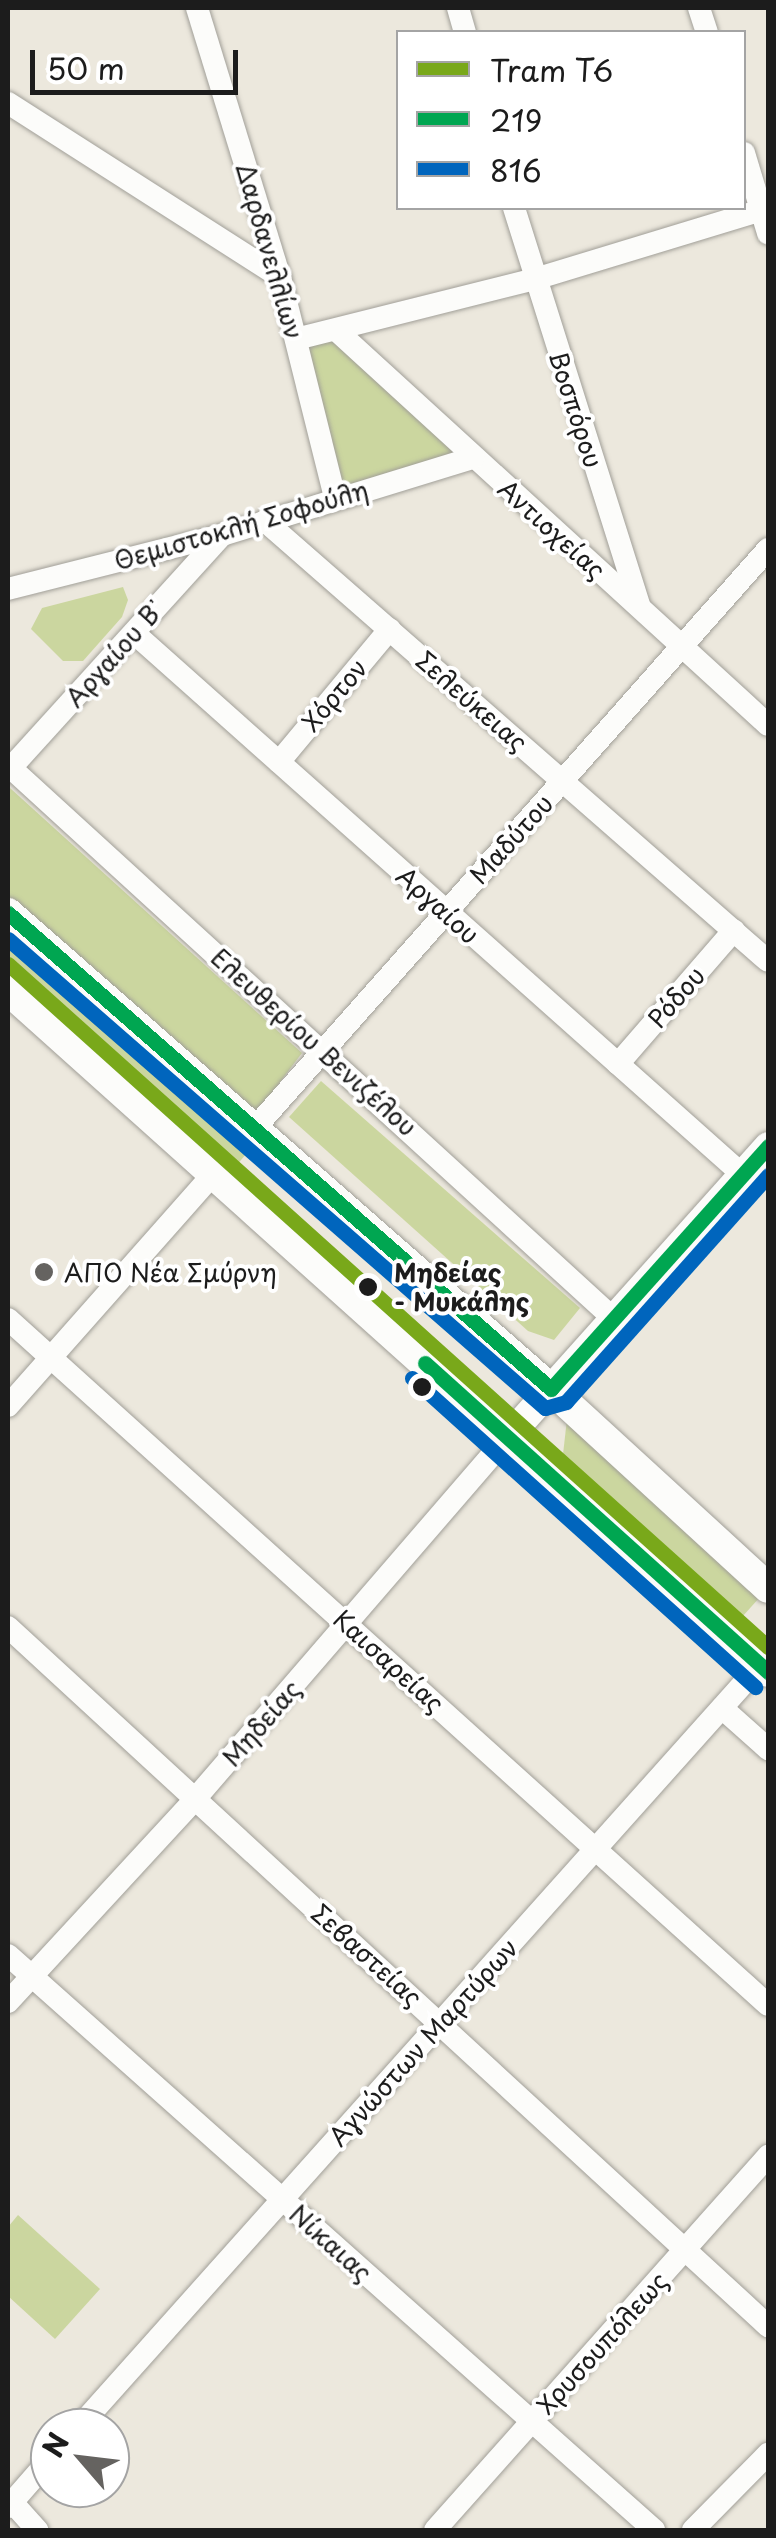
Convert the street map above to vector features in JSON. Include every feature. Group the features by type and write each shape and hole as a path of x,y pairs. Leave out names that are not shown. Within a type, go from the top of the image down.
{"main road":[{"path":"8,913 552,1388 768,1588"},
{"path":"8,990 766,1664"}],"street":[{"name":"Δαρδανελλίων","path":"197,8 280,276 335,496"},
{"path":"8,103 280,276"},
{"path":"296,339 337,332 766,218 746,158"},
{"name":"Βοσπόρου","path":"515,210 640,609"},
{"name":"Αντιοχείας","path":"337,332 768,725"},
{"name":"Θεμιστοκλή Σοφούλη","path":"8,589 222,534 335,496 473,458"},
{"name":"Σελεύκειας","path":"265,521 768,961"},
{"name":"Αργαίου Β᾽","path":"9,770 222,534"},
{"name":"Μαδύτου","path":"254,1128 768,548"},
{"name":"Χόρτον","path":"278,762 390,629"},
{"name":"Αργαίου","path":"134,633 742,1176"},
{"name":"Ελευθερίου Βενιζέλου","path":"9,770 324,1049 614,1319"},
{"name":"Ρόδου","path":"618,1064 734,930"},
{"path":"508,1437 768,1146"},
{"path":"8,1406 214,1174"},
{"name":"Καισαρείας","path":"8,1318 598,1847 768,2005"},
{"name":"Μηδείας","path":"8,2002 195,1799 508,1437"},
{"name":"Σεβαστείας","path":"8,1627 768,2326"},
{"name":"Αγνώστων Μαρτύρων","path":"96,2408 722,1708 766,1664"},
{"path":"722,1708 768,1749"},
{"name":"Νίκαιας","path":"8,1955 654,2530"},
{"name":"Χρυσουπόλεως","path":"435,2530 768,2156"},
{"path":"693,2530 768,2454"},
{"path":"30,2482 10,2505 36,2530"}],"green space":[{"path":"337,331 473,458 335,497 296,339"},
{"path":"123,587 128,600 122,617 83,661 63,661 31,629 42,608"},
{"path":"10,788 302,1053 255,1115 8,903"},
{"path":"8,936 257,1141 225,1179 8,985"},
{"path":"321,1081 580,1308 554,1340 528,1331 289,1117"},
{"path":"567,1419 760,1597 734,1626 561,1472"},
{"path":"18,2215 100,2289 55,2339 8,2296 8,2227"}],"tram line":[{"name":"Τ6","path":"8,964 768,1647"}],"transit line":[{"name":"219","path":"8,913 551,1389 768,1146"},
{"name":"816","path":"8,939 545,1408 566,1402 768,1175"},
{"name":"219","path":"425,1363 768,1672"},
{"name":"816","path":"412,1378 755,1687"}],"place":[{"name":"ΑΠΟ Νέα Σμύρνη","path":"44,1272"},
{"name":"Μηδείας - Μυκάλης","path":"368,1287"}]}
